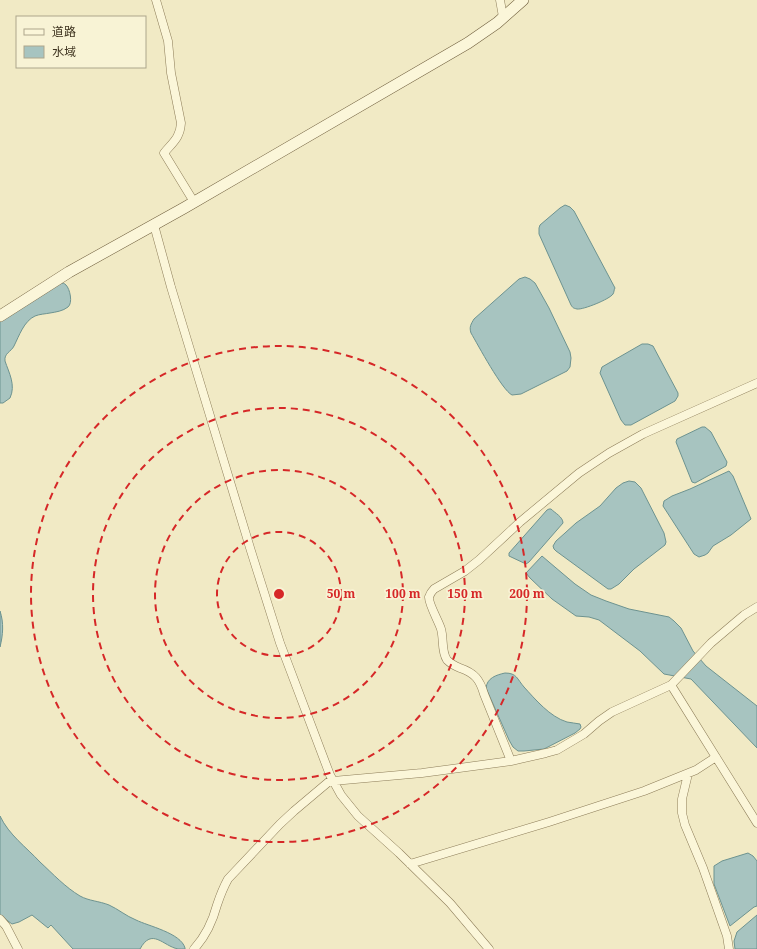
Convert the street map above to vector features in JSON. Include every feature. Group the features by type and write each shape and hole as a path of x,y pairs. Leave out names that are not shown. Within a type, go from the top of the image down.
{"street":[{"path":"156,0 168,41 171,73 181,123 181,130 178,137 164,153 194,202"},
{"path":"500,0 504,18"},
{"path":"0,316 69,272 154,225 468,43 504,18 523,0"},
{"path":"154,225 204,397 280,643 333,780 341,795 358,816 450,903 489,949"},
{"path":"511,761 482,687 476,676 453,665 445,656 441,629 429,599 432,592 434,589 465,571 520,522 579,473 609,453 643,434 757,383"},
{"path":"194,949 198,946 208,928 222,890 228,879 289,816 333,780 422,773 511,761 546,754 557,750 584,734 612,712 671,685 711,643 744,615 757,607"},
{"path":"671,685 757,823"},
{"path":"410,864 549,822 644,791 688,774 716,758"},
{"path":"688,774 682,799 682,813 685,825 703,868 727,936 729,949"},
{"path":"0,919 6,926 18,949"}],"water":[{"path":"565,205 574,211 615,288 613,294 607,299 580,309 574,308 571,305 539,234 540,225"},
{"path":"525,277 535,283 549,308 570,352 571,358 570,367 567,371 521,394 512,395 502,385 490,367 470,331 470,327 474,319 519,279"},
{"path":"60,283 65,284 69,290 71,299 70,305 62,310 35,316 25,325 13,348 5,358 12,384 12,393 10,398 3,403 0,403 0,322"},
{"path":"642,344 653,346 678,393 678,396 675,401 631,425 625,425 621,420 600,373 602,367"},
{"path":"705,427 711,432 727,462 726,466 695,483 692,482 676,442 677,439"},
{"path":"729,471 733,476 751,519 731,535 713,546 708,553 699,557 694,554 663,506 664,501"},
{"path":"629,481 635,482 641,488 664,533 666,542 665,545 634,569 619,584 611,589 608,589 556,551 553,546 556,541 576,523 600,506 616,488"},
{"path":"549,509 560,517 563,523 526,564 509,556 509,553"},
{"path":"542,556 575,584 591,595 629,609 669,617 674,621 681,628 693,651 706,666 757,706 757,748 691,679 664,674 640,651 599,620 589,617 576,616 552,599 526,573"},
{"path":"0,611 3,629 0,647"},
{"path":"505,673 514,675 533,697 549,712 561,720 580,724 580,729 544,749 518,751 513,747 509,740 486,688 490,679"},
{"path":"0,816 8,829 40,862 59,880 80,896 109,905 132,918 171,934 182,943 185,949 178,949 158,940 149,939 140,949 73,949 51,925 48,928 32,915 12,924 0,915"},
{"path":"748,853 757,861 757,906 730,926 714,884 714,866 722,861"},
{"path":"757,915 757,949 735,949 734,941 737,932"}]}
